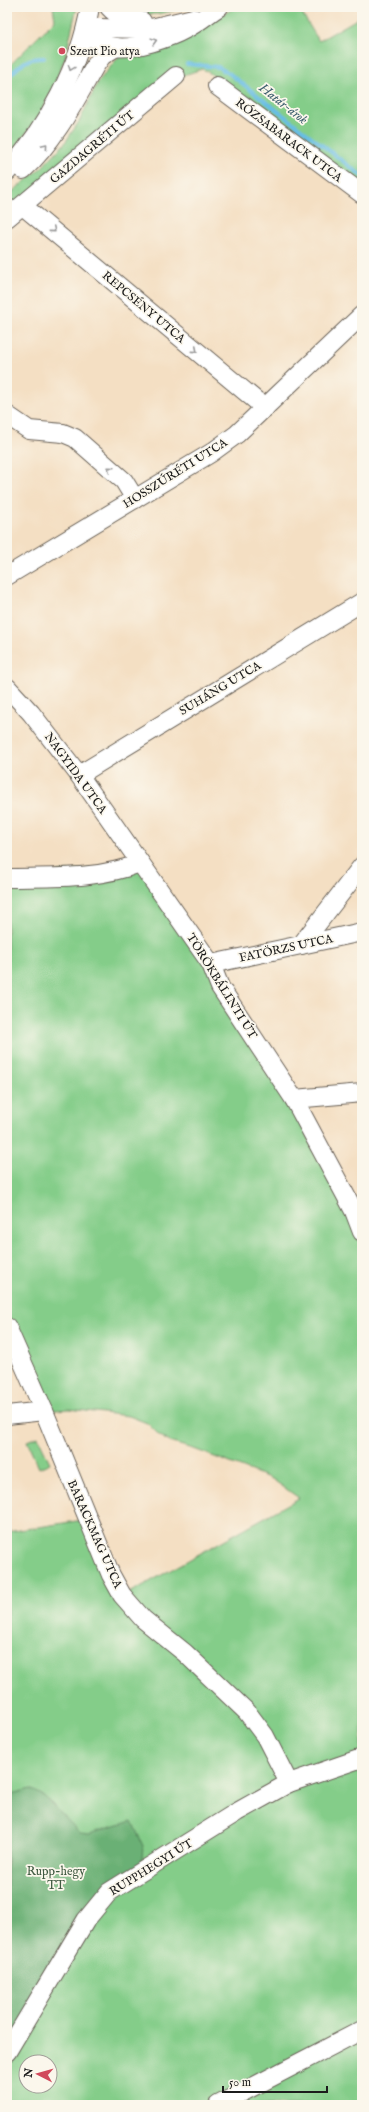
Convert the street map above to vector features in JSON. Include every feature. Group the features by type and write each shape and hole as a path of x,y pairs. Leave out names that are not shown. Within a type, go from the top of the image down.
{"street":[{"path":"7,172 32,143 50,114 93,33 90,7"},
{"path":"68,113 100,7"},
{"path":"109,7 116,14 124,18 169,23"},
{"path":"93,33 147,29 212,11"},
{"path":"7,182 45,148 102,56 116,47 139,45 167,38 187,29 212,11"},
{"path":"93,33 116,47"},
{"name":"GAZDAGRÉTI ÚT","path":"7,218 176,76"},
{"name":"RÓZSABARACK UTCA","path":"217,86 306,154 362,194"},
{"name":"REPCSÉNY UTCA","path":"23,206 265,408"},
{"name":"HOSSZÚRÉTI UTCA","path":"7,576 211,453 237,434 362,315"},
{"path":"7,415 29,430 63,433 75,438 124,481 135,498"},
{"name":"SUHÁNG UTCA","path":"79,775 362,602"},
{"name":"NAGYIDA UTCA","path":"7,687 31,713 79,775 140,863"},
{"path":"7,878 90,876 120,871 140,863"},
{"name":"TÖRÖKBÁLINTI ÚT","path":"140,863 211,964 220,987 294,1099 354,1211 362,1232"},
{"path":"301,944 362,866"},
{"name":"FATÖRZS UTCA","path":"211,964 362,932"},
{"path":"294,1099 362,1093"},
{"name":"BARACKMAG UTCA","path":"7,1327 44,1411 108,1570 122,1596 143,1619 185,1652 247,1712 265,1736 289,1783"},
{"path":"7,1415 44,1411"},
{"name":"RUPPHEGYI ÚT","path":"7,2052 86,1920 109,1892 242,1809 289,1783 362,1758"},
{"path":"218,2105 362,2030"}],"green space":[{"path":"53,7 77,7 65,58 50,95 39,116 7,159 7,68 55,20"},
{"path":"123,7 187,7 163,13 146,14 130,11"},
{"path":"236,7 298,7 319,41 362,16 362,186 207,71 202,69 184,75 7,211 7,196 41,168 64,144 80,120 98,82 120,55 211,21"},
{"path":"140,863 211,964 362,1232 362,2105 7,2105 7,1532 89,1519 126,1595 299,1498 272,1479 194,1449 172,1443 161,1437 147,1423 129,1416 69,1409 44,1411 7,1327 7,878"},
{"path":"38,1437 50,1463 39,1468 27,1441"},
{"name":"Rupp-hegy TT","path":"31,1789 44,1796 80,1833 89,1834 132,1821 143,1846 141,1872 109,1892 7,2053 7,1795"}],"waterway":[{"path":"7,78 23,63 32,59 44,58"},
{"name":"Határ-árok","path":"187,64 218,67 230,74 362,176"}],"place":[{"name":"Szent Pio atya","path":"62,51"}]}
